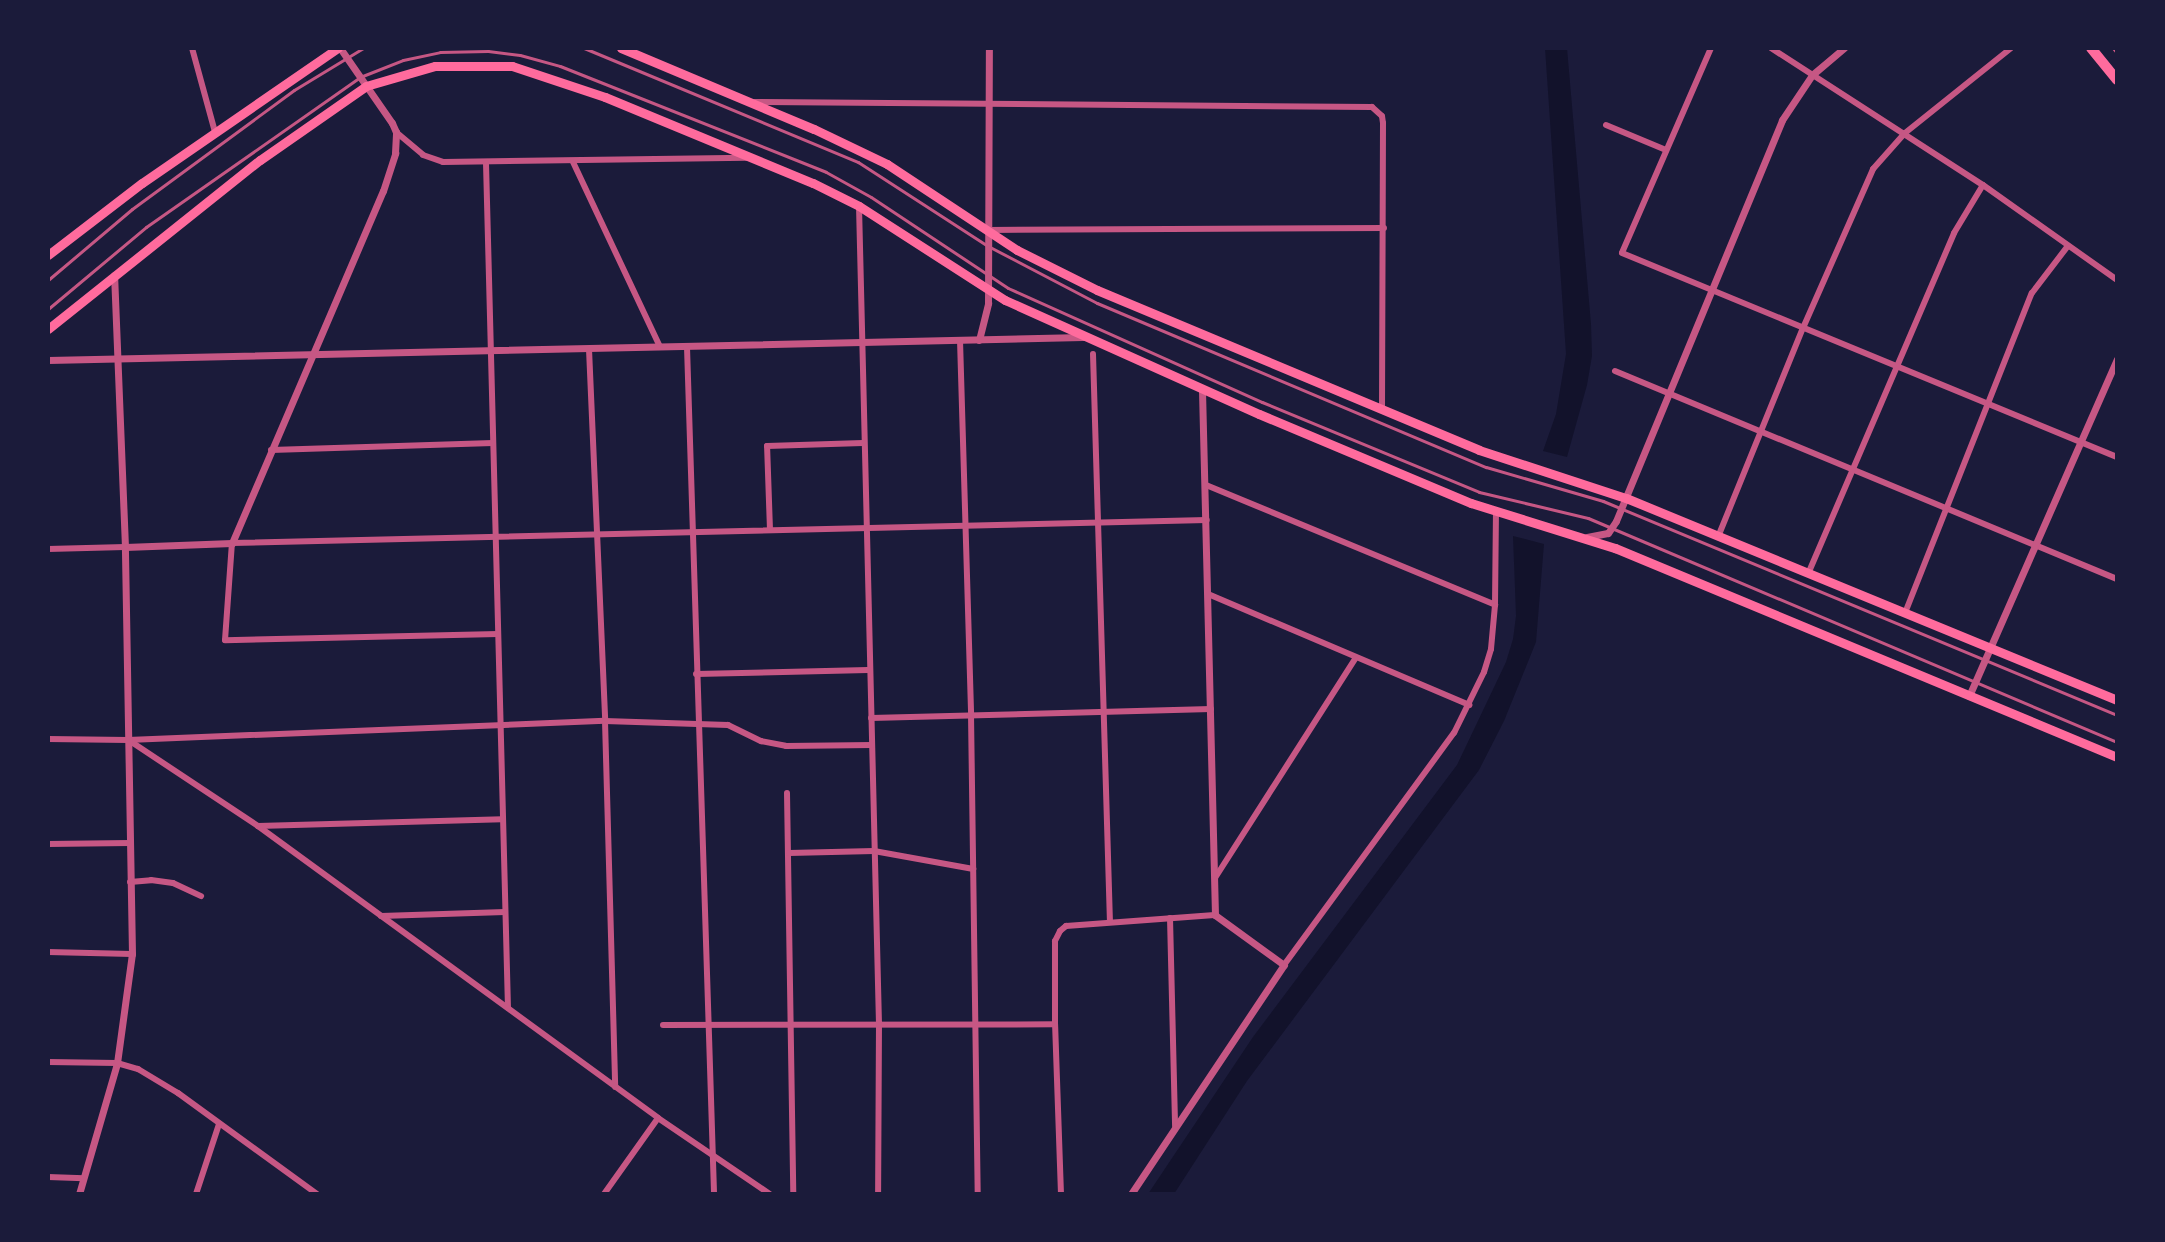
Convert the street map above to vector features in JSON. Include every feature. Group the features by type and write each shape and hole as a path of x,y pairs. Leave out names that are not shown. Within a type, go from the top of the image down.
{"highway":[{"path":"2091,48 2117,80"}],"main road":[{"path":"48,255 215,132 339,48"},
{"path":"621,48 751,102 887,164 1017,250 1097,290 1382,411 1497,456 1626,498 2117,700"},
{"path":"48,329 114,273 270,152 366,86 435,66 512,66 605,97 859,206 988,291 1202,389 1496,512 1584,537 2117,757"}],"street":[{"path":"192,48 215,132"},
{"path":"339,48 396,132 413,149 434,160 486,163 751,158"},
{"path":"979,340 987,315 988,291 989,48"},
{"path":"1711,48 1622,253 2117,457"},
{"path":"1771,48 1983,185 2117,280"},
{"path":"1584,537 1602,536 1613,529 1782,120 1812,75 1844,48"},
{"path":"1718,537 1803,328 1873,169 1905,133 2011,48"},
{"path":"751,102 1365,107 1379,111 1383,123 1382,411"},
{"path":"1606,125 1666,150"},
{"path":"396,132 395,153 383,191 310,355 232,543 225,640 498,634"},
{"path":"573,162 660,347"},
{"path":"486,163 508,1008"},
{"path":"1808,574 1954,233 1983,185"},
{"path":"859,206 864,528 879,1023 878,1194"},
{"path":"988,230 1384,228"},
{"path":"1905,613 2032,293 2067,247"},
{"path":"79,1194 117,1063 132,954 125,547 114,273"},
{"path":"48,360 1083,337"},
{"path":"960,340 971,714 978,1194"},
{"path":"687,347 714,1194"},
{"path":"589,349 605,721 615,1087"},
{"path":"1093,354 1095,523 1110,922"},
{"path":"1969,696 2117,359"},
{"path":"1615,371 2117,579"},
{"path":"1202,389 1215,915"},
{"path":"271,450 493,443"},
{"path":"770,530 767,446 863,443"},
{"path":"1206,485 1495,605"},
{"path":"1131,1194 1284,965 1398,813 1454,733 1469,705 1491,649 1496,512"},
{"path":"48,549 1207,520"},
{"path":"1208,594 1469,705"},
{"path":"1215,878 1355,659"},
{"path":"696,674 868,670"},
{"path":"871,718 1211,709"},
{"path":"48,739 128,740 500,722 605,721 728,725 761,741 786,746 872,745"},
{"path":"128,740 258,826 658,1118 714,1153 770,1194"},
{"path":"787,793 793,1194"},
{"path":"258,826 502,819"},
{"path":"48,844 130,843"},
{"path":"789,853 874,851 973,869"},
{"path":"130,882 151,880 173,883 201,896"},
{"path":"381,916 505,912"},
{"path":"1061,1194 1055,1024 1055,941 1060,931 1066,926 1215,915 1284,965"},
{"path":"1170,918 1175,1126"},
{"path":"48,952 132,954"},
{"path":"663,1025 1055,1024"},
{"path":"48,1062 117,1063 152,1077 317,1194"},
{"path":"604,1194 658,1118"},
{"path":"196,1194 219,1124"},
{"path":"48,1177 84,1178"}],"lane":[{"path":"48,280 132,209 346,56 363,48"},
{"path":"584,48 858,162 988,246 1097,303 1486,467 1622,509 2117,715"},
{"path":"2113,48 2117,53"},
{"path":"48,309 146,227 360,77 387,65 440,52 488,51 552,64 826,172 907,220 988,277 1089,327 1479,492 1573,513 1613,529 2117,742"}],"shaded area":[{"path":"1545,48 1567,48 1591,324 1592,356 1587,385 1567,457 1543,451 1556,414 1566,354"},
{"path":"1513,536 1544,544 1536,642 1504,721 1479,770 1247,1081 1174,1194 1148,1194 1253,1037 1457,765 1506,662 1513,639 1516,616"}]}
